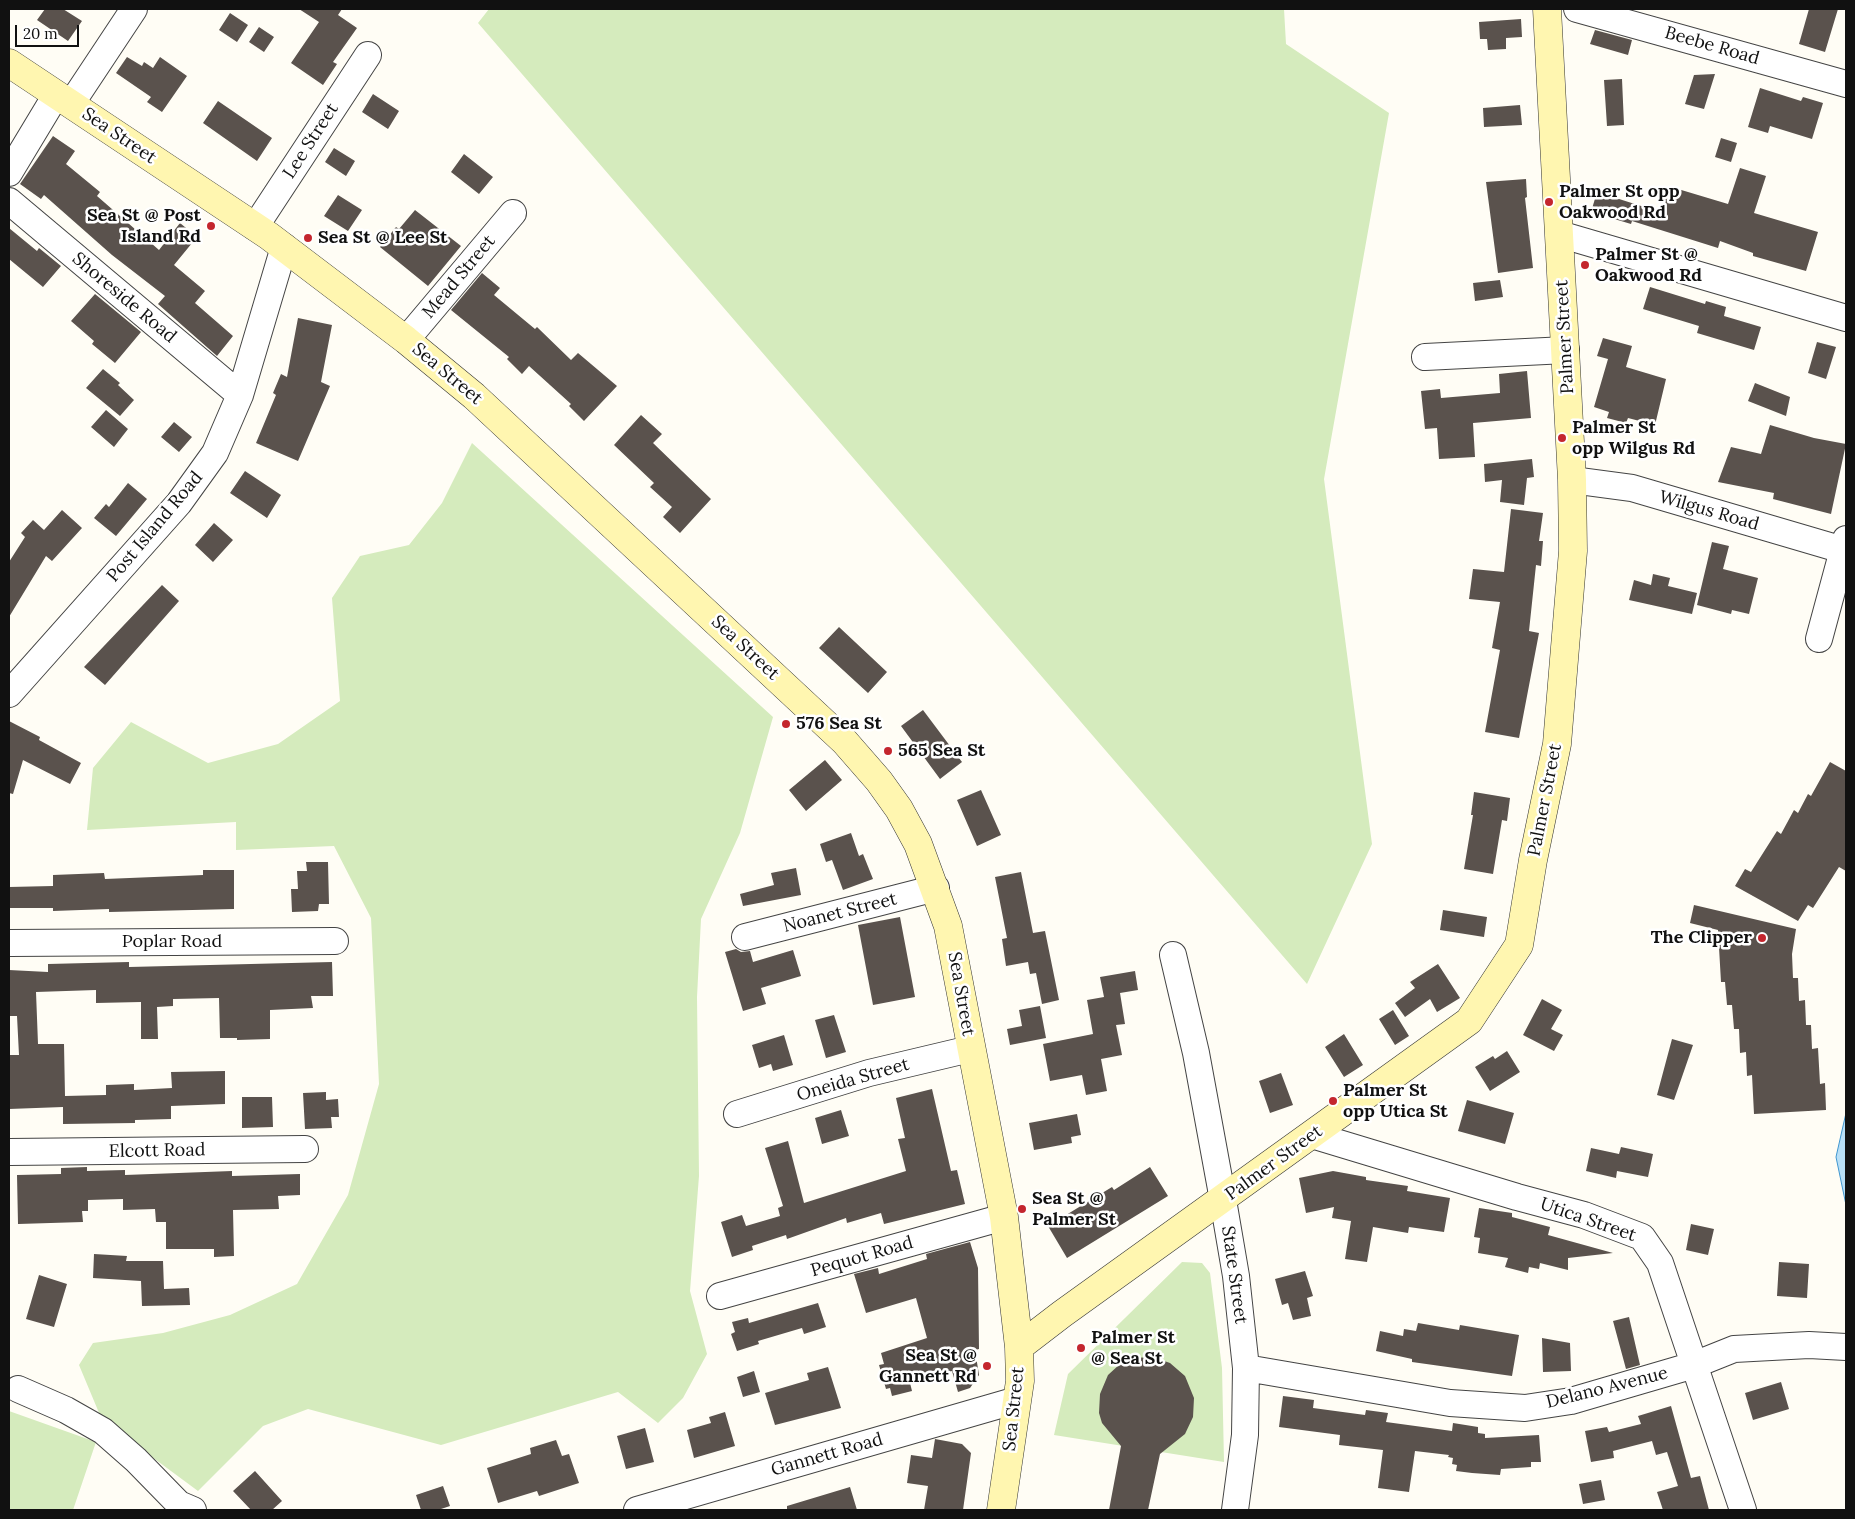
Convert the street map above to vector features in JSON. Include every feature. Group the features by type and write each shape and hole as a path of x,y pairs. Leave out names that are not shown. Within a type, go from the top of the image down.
{"main road":[{"name":"Palmer Street","path":"1019,1347 1062,1314 1470,1021 1519,945 1533,860 1557,744 1573,551 1566,350 1547,9"},
{"name":"Sea Street","path":"9,63 284,247 406,340 507,425 846,742 899,809 918,844 936,888 950,936 970,1049 1004,1217 1019,1347 1020,1381 1001,1510"}],"street":[{"path":"9,173 134,9"},
{"name":"Beebe Road","path":"1577,9 1846,84"},
{"name":"Lee Street","path":"255,227 368,55"},
{"name":"Shoreside Road","path":"9,201 240,395"},
{"name":"Mead Street","path":"406,340 512,213"},
{"path":"1559,234 1846,318"},
{"name":"Post Island Road","path":"9,694 179,503 214,453 240,395 284,247"},
{"path":"1425,357 1566,350"},
{"name":"Wilgus Road","path":"1572,480 1632,488 1845,544"},
{"path":"1819,639 1845,544"},
{"name":"Noanet Street","path":"745,937 936,888"},
{"name":"Poplar Road","path":"9,943 335,941"},
{"name":"State Street","path":"1173,955 1196,1053 1236,1276 1246,1368 1245,1436 1235,1510"},
{"name":"Oneida Street","path":"737,1114 869,1073 970,1049"},
{"name":"Utica Street","path":"1312,1134 1516,1197 1584,1215 1642,1237 1660,1263 1743,1510"},
{"name":"Elcott Road","path":"9,1152 306,1149"},
{"name":"Pequot Road","path":"720,1296 1004,1217"},
{"name":"Delano Avenue","path":"1246,1368 1450,1403 1525,1408 1571,1401 1694,1365 1734,1349 1809,1345 1846,1347"},
{"path":"18,1388 66,1410 104,1431 136,1460 179,1504 193,1510"},
{"name":"Gannett Road","path":"637,1510 1017,1400"}],"green space":[{"path":"489,9 1284,9 1286,44 1389,113 1324,479 1372,844 1307,984 478,23"},
{"path":"472,443 773,717 740,833 701,919 697,997 699,1176 690,1291 707,1354 683,1398 658,1423 618,1392 441,1445 308,1409 263,1426 198,1491 102,1420 79,1365 93,1343 163,1333 230,1315 297,1284 348,1195 379,1084 371,918 334,846 236,850 236,822 87,830 93,768 131,722 208,763 278,744 340,701 332,598 360,556 409,545 442,503"},
{"path":"1182,1262 1202,1263 1210,1273 1222,1368 1224,1462 1054,1435 1068,1374"},
{"path":"9,1411 96,1442 73,1510 9,1510"}],"water":[{"path":"1846,1113 1846,1205 1836,1157"}],"building":[{"path":"45,9 63,9 82,21 68,41 37,20"},
{"path":"299,9 342,9 338,15 357,28 333,62 337,64 323,85 291,63 319,22"},
{"path":"1809,9 1838,9 1825,52 1799,44"},
{"path":"230,13 248,25 237,42 219,30"},
{"path":"1521,19 1522,37 1506,38 1506,49 1488,50 1487,39 1480,39 1479,22"},
{"path":"259,27 274,37 264,52 249,42"},
{"path":"1595,30 1632,40 1628,55 1590,44"},
{"path":"127,57 142,66 144,62 153,68 160,57 187,76 162,112 147,102 151,97 116,73"},
{"path":"1715,74 1704,109 1685,104 1694,75"},
{"path":"1622,79 1624,125 1607,126 1604,80"},
{"path":"1760,88 1801,101 1803,97 1823,103 1812,139 1770,126 1768,133 1748,127"},
{"path":"373,94 399,111 388,129 362,112"},
{"path":"218,101 272,138 257,161 203,123"},
{"path":"1520,105 1522,125 1484,127 1483,108"},
{"path":"53,136 75,151 66,164 100,192 97,196 159,250 180,223 197,237 174,265 205,291 195,303 233,336 217,356 158,304 165,296 112,255 44,195 41,199 20,184"},
{"path":"1721,138 1737,143 1731,162 1715,157"},
{"path":"334,148 355,161 346,176 325,162"},
{"path":"464,154 493,177 479,194 451,172"},
{"path":"1740,168 1766,176 1754,213 1818,232 1806,271 1753,256 1753,253 1720,241 1718,248 1632,221 1631,224 1591,212 1597,192 1660,212 1668,186 1728,204"},
{"path":"1526,179 1527,197 1525,198 1533,268 1498,273 1486,182"},
{"path":"338,195 362,210 348,231 324,216"},
{"path":"415,210 461,246 428,286 380,247 396,227 399,229"},
{"path":"9,228 37,251 39,248 61,266 43,287 9,259"},
{"path":"482,273 500,288 494,295 535,329 537,327 571,360 578,353 617,386 584,421 569,406 571,404 529,366 522,374 507,359 509,357 451,310"},
{"path":"1500,280 1503,297 1475,301 1473,283"},
{"path":"1650,287 1705,304 1706,301 1726,307 1724,316 1761,327 1754,350 1697,333 1699,326 1643,309"},
{"path":"95,294 141,332 115,363 92,344 94,341 71,321"},
{"path":"298,318 332,325 321,382 330,386 298,461 256,443 276,395 273,393 281,374 287,377"},
{"path":"1603,338 1632,346 1626,367 1666,379 1655,425 1628,418 1626,423 1607,418 1609,412 1594,407 1608,359 1597,356"},
{"path":"1817,342 1836,347 1826,379 1808,373"},
{"path":"103,369 120,383 118,385 134,400 120,416 86,388"},
{"path":"1527,371 1531,418 1473,423 1475,457 1439,459 1437,428 1425,429 1421,391 1440,389 1441,398 1500,393 1499,374"},
{"path":"1755,383 1790,397 1786,416 1748,401"},
{"path":"106,410 128,429 114,447 91,427"},
{"path":"641,415 662,434 653,443 711,499 680,533 663,517 672,507 650,487 654,483 614,445"},
{"path":"174,422 192,437 179,452 161,437"},
{"path":"1770,425 1814,438 1846,444 1831,514 1773,499 1774,493 1718,482 1731,447 1761,454"},
{"path":"1532,459 1534,477 1527,478 1524,505 1500,502 1502,480 1485,482 1484,464"},
{"path":"245,471 281,495 267,518 230,493"},
{"path":"128,483 147,499 116,536 94,518 106,504 109,507"},
{"path":"1511,509 1543,513 1539,541 1543,541 1541,566 1536,565 1529,631 1539,633 1519,738 1485,732 1500,650 1492,648 1500,602 1469,599 1473,569 1504,572"},
{"path":"62,510 82,528 52,561 46,556 9,617 9,562 25,537 21,533 33,520 44,530"},
{"path":"214,523 233,540 213,562 195,545"},
{"path":"1712,542 1729,546 1723,569 1758,578 1749,614 1732,610 1731,614 1697,605"},
{"path":"1653,574 1670,578 1668,586 1697,593 1692,614 1629,600 1634,580 1651,585"},
{"path":"162,585 179,601 105,685 84,667"},
{"path":"839,627 887,672 868,693 819,648"},
{"path":"923,710 962,762 940,779 901,726"},
{"path":"9,721 40,737 39,740 81,763 70,784 23,760 13,794 9,793"},
{"path":"825,760 842,780 806,811 789,790"},
{"path":"1830,762 1846,771 1846,871 1839,867 1813,908 1808,905 1798,921 1735,886 1745,869 1751,872 1777,831 1781,834 1794,810 1798,813 1808,794 1811,796"},
{"path":"981,790 1001,835 977,846 957,800"},
{"path":"1474,792 1510,798 1507,821 1502,820 1493,874 1464,869 1473,815 1471,815"},
{"path":"851,833 859,856 863,854 873,879 843,890 832,860 826,862 820,844"},
{"path":"306,862 328,862 329,904 319,904 318,911 292,912 291,889 298,889 297,871 307,871"},
{"path":"796,868 801,895 743,906 740,894 774,885 771,873"},
{"path":"203,870 234,870 234,909 109,912 109,909 53,911 53,908 9,908 9,887 53,886 53,875 104,873 105,879 203,875"},
{"path":"1021,872 1033,933 1045,931 1059,1000 1042,1004 1036,973 1030,974 1028,962 1006,966 1002,939 1007,938 995,877"},
{"path":"1694,905 1796,929 1792,954 1793,978 1798,978 1799,1001 1805,1000 1806,1025 1811,1025 1812,1049 1818,1048 1820,1084 1825,1083 1826,1110 1754,1114 1752,1075 1747,1076 1746,1052 1740,1053 1739,1029 1734,1029 1732,1005 1727,1005 1725,982 1721,982 1718,930 1690,923"},
{"path":"1443,910 1487,917 1484,937 1440,930"},
{"path":"900,917 915,997 873,1005 858,925"},
{"path":"736,949 741,952 750,951 753,962 793,950 801,976 761,988 766,1004 743,1011 725,952"},
{"path":"129,962 129,967 332,962 333,996 311,996 313,1008 270,1010 270,1039 237,1040 237,1038 220,1038 219,998 173,999 173,1006 157,1007 158,1039 141,1039 141,1002 96,1003 96,990 36,992 38,1044 64,1044 65,1096 106,1095 106,1085 134,1084 134,1090 172,1088 171,1072 225,1071 225,1104 171,1106 171,1119 135,1120 135,1123 63,1124 63,1107 9,1109 9,1055 19,1055 17,1016 9,1016 9,970 48,972 48,964"},
{"path":"1438,964 1460,998 1437,1012 1430,999 1405,1017 1395,1003 1415,988 1410,982"},
{"path":"1135,971 1138,990 1120,993 1125,1024 1116,1025 1122,1055 1101,1059 1107,1091 1086,1095 1082,1075 1050,1081 1043,1044 1093,1034 1087,1000 1104,997 1100,977"},
{"path":"1542,999 1562,1010 1551,1029 1563,1035 1554,1051 1523,1035"},
{"path":"1040,1006 1046,1038 1010,1045 1007,1029 1022,1026 1019,1010"},
{"path":"1393,1010 1409,1036 1395,1045 1379,1019"},
{"path":"834,1015 846,1052 826,1058 815,1020"},
{"path":"1344,1034 1363,1065 1344,1077 1325,1047"},
{"path":"784,1035 793,1065 773,1071 771,1064 759,1068 752,1045"},
{"path":"1672,1039 1693,1045 1674,1100 1657,1095"},
{"path":"1507,1051 1520,1072 1490,1091 1475,1067 1493,1056 1495,1059"},
{"path":"1281,1073 1293,1105 1270,1113 1259,1081"},
{"path":"932,1089 951,1171 957,1170 965,1204 884,1224 881,1213 847,1223 846,1218 787,1239 786,1235 752,1246 753,1250 732,1257 721,1222 742,1215 746,1226 780,1216 778,1208 783,1206 765,1148 788,1141 804,1203 906,1171 898,1139 905,1138 896,1098"},
{"path":"326,1092 326,1100 338,1099 339,1117 331,1117 332,1128 305,1129 303,1093"},
{"path":"242,1097 272,1097 273,1127 242,1128"},
{"path":"1467,1100 1514,1113 1505,1144 1458,1131"},
{"path":"841,1110 849,1136 822,1144 815,1118"},
{"path":"1077,1114 1081,1135 1071,1137 1072,1143 1034,1150 1029,1123"},
{"path":"1621,1147 1653,1154 1648,1177 1617,1171 1616,1178 1586,1171 1591,1148 1619,1154"},
{"path":"87,1167 87,1171 125,1170 125,1175 232,1171 232,1176 300,1174 300,1195 278,1196 279,1209 233,1210 234,1256 214,1257 214,1249 166,1249 166,1222 156,1222 155,1209 123,1210 123,1199 88,1200 88,1211 82,1211 83,1222 18,1224 17,1175 61,1174 61,1168"},
{"path":"1150,1167 1168,1196 1067,1258 1048,1226 1112,1187 1114,1190"},
{"path":"1333,1171 1366,1177 1366,1180 1408,1186 1407,1191 1450,1198 1444,1232 1409,1227 1408,1233 1373,1227 1367,1262 1345,1259 1351,1221 1332,1218 1334,1207 1306,1213 1299,1178"},
{"path":"1479,1208 1512,1213 1512,1217 1550,1227 1548,1235 1613,1253 1568,1258 1568,1270 1540,1263 1539,1269 1529,1267 1528,1273 1505,1267 1508,1258 1478,1253 1480,1238 1474,1237"},
{"path":"1691,1224 1714,1229 1708,1255 1686,1250"},
{"path":"970,1242 978,1268 979,1349 975,1350 979,1375 970,1388 958,1392 952,1371 910,1383 912,1391 892,1396 890,1388 886,1389 879,1365 884,1364 881,1353 927,1338 916,1298 866,1313 854,1274 878,1268 879,1274 927,1259 926,1254"},
{"path":"94,1254 127,1256 126,1261 163,1261 164,1289 189,1288 190,1305 142,1306 141,1281 93,1278"},
{"path":"1779,1262 1809,1264 1807,1298 1777,1296"},
{"path":"1305,1271 1313,1296 1307,1298 1311,1316 1293,1320 1288,1303 1282,1305 1275,1279"},
{"path":"39,1275 67,1284 54,1327 26,1319"},
{"path":"818,1303 826,1327 804,1334 802,1328 758,1341 759,1344 737,1351 731,1334 735,1332 732,1322 748,1318 749,1323"},
{"path":"1629,1317 1640,1365 1626,1369 1613,1321"},
{"path":"1418,1323 1459,1330 1460,1325 1519,1335 1512,1376 1412,1362 1412,1359 1376,1351 1380,1331 1403,1336 1404,1329 1416,1331"},
{"path":"1542,1338 1570,1343 1571,1371 1543,1372"},
{"path":"1153,1357 1170,1363 1185,1376 1194,1398 1193,1417 1185,1434 1160,1454 1148,1510 1109,1510 1121,1446 1102,1423 1099,1413 1100,1394 1108,1375 1120,1364 1134,1358"},
{"path":"828,1367 841,1408 775,1425 765,1393 809,1380 807,1373"},
{"path":"754,1371 760,1392 743,1397 737,1377"},
{"path":"1781,1382 1789,1409 1753,1420 1745,1393"},
{"path":"1283,1396 1314,1400 1313,1408 1365,1415 1366,1410 1388,1413 1386,1422 1452,1431 1453,1423 1478,1427 1478,1433 1485,1434 1485,1438 1539,1435 1541,1462 1531,1462 1531,1467 1501,1469 1500,1475 1472,1473 1456,1471 1457,1465 1452,1464 1453,1458 1448,1457 1449,1455 1415,1451 1409,1492 1378,1488 1383,1450 1339,1445 1340,1435 1279,1427"},
{"path":"1671,1406 1691,1478 1700,1476 1709,1510 1663,1510 1657,1492 1678,1486 1667,1452 1656,1455 1652,1441 1613,1451 1614,1458 1591,1462 1585,1431 1607,1427 1609,1432 1641,1424 1638,1416"},
{"path":"725,1412 735,1446 694,1458 687,1430 711,1423 709,1417"},
{"path":"645,1428 654,1462 626,1469 617,1436"},
{"path":"935,1439 962,1444 971,1453 963,1510 924,1510 928,1486 907,1483 911,1455 932,1458"},
{"path":"556,1440 562,1456 569,1454 579,1483 539,1496 537,1491 498,1503 487,1468 531,1454 530,1448"},
{"path":"255,1471 282,1501 272,1510 251,1510 233,1491"},
{"path":"1601,1480 1605,1500 1583,1504 1579,1484"},
{"path":"443,1486 450,1506 438,1510 421,1510 416,1495"},
{"path":"850,1487 857,1510 787,1510 787,1506"}],"place":[{"name":"Palmer St opp Oakwood Rd","path":"1549,202"},
{"name":"Sea St @ Post Island Rd","path":"211,226"},
{"name":"Sea St @ Lee St","path":"308,238"},
{"name":"Palmer St @ Oakwood Rd","path":"1585,265"},
{"name":"Palmer St opp Wilgus Rd","path":"1562,438"},
{"name":"576 Sea St","path":"786,724"},
{"name":"565 Sea St","path":"888,751"},
{"name":"The Clipper","path":"1762,938"},
{"name":"Palmer St opp Utica St","path":"1333,1101"},
{"name":"Sea St @ Palmer St","path":"1022,1209"},
{"name":"Palmer St @ Sea St","path":"1081,1348"},
{"name":"Sea St @ Gannett Rd","path":"987,1366"}]}
